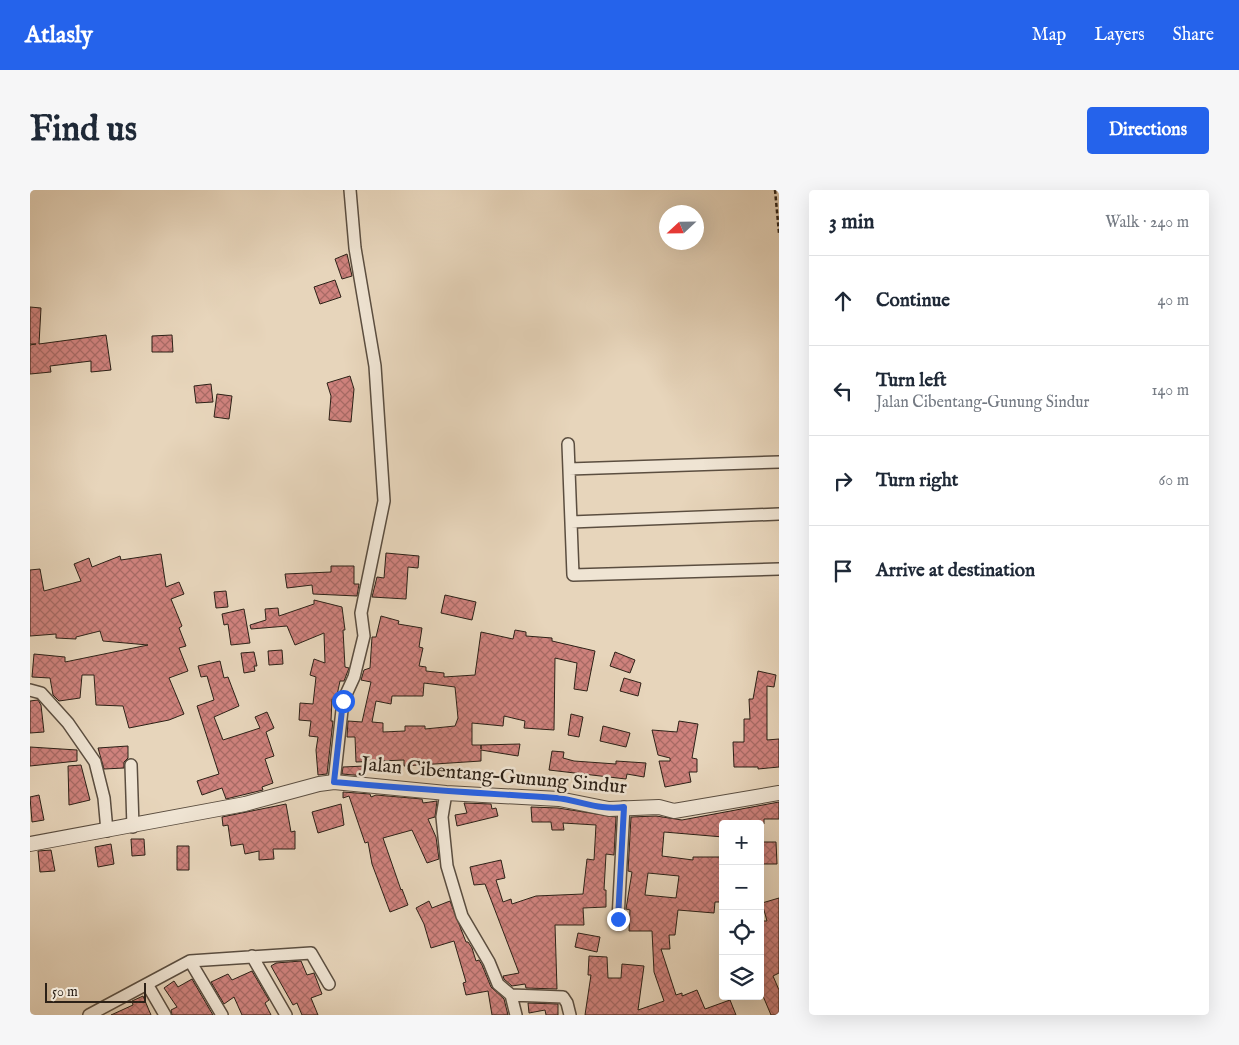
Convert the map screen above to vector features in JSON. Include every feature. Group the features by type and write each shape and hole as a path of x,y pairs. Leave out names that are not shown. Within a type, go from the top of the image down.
{"street":[{"path":"334,782 343,701 354,677 364,636 361,613 384,500 375,366 356,248 350,190"},
{"path":"568,444 574,574 779,569"},
{"path":"569,469 779,462"},
{"path":"571,522 779,514"},
{"path":"30,690 41,693 68,723 95,762 104,798 107,831"},
{"path":"131,765 133,827"},
{"name":"Jalan Cibentang–Gunung Sindur","path":"30,844 133,827 245,804 319,784 334,782 446,793 558,799 609,809 659,807 674,811 779,793"},
{"path":"446,793 442,817 448,866 462,916 489,962 498,984 511,995 516,1015"},
{"path":"618,919 624,807"},
{"path":"89,1015 106,1011 147,984 190,962 311,953 328,984"},
{"path":"252,956 286,1015"},
{"path":"190,962 222,1015"},
{"path":"147,984 165,1015"},
{"path":"511,995 563,997 567,1003 570,1015"}],"path":[{"path":"775,190 779,232"}],"building":[{"path":"347,254 352,276 342,279 335,259"},
{"path":"335,280 341,297 320,304 314,287"},
{"path":"30,307 41,308 39,344 106,335 111,370 91,372 91,361 50,366 51,372 30,374 30,345 36,344 30,344"},
{"path":"172,335 173,352 152,352 152,336"},
{"path":"350,376 354,389 351,422 329,420 331,396 327,383"},
{"path":"211,384 213,402 196,403 194,386"},
{"path":"217,394 232,396 229,419 214,417"},
{"path":"386,553 419,556 418,568 408,567 406,599 372,597 377,577 384,578"},
{"path":"161,554 166,587 179,582 184,594 171,599 182,626 179,628 186,646 179,648 188,671 169,678 184,714 169,720 129,728 123,706 96,705 94,675 82,675 80,698 59,701 53,695 50,678 32,677 34,654 65,657 65,662 148,645 103,641 100,631 76,637 76,639 56,638 56,634 30,636 30,570 40,569 44,591 81,581 74,564 89,558 92,567 120,556 121,560"},
{"path":"331,566 354,566 354,584 359,584 357,596 313,594 312,585 287,588 285,574 331,572"},
{"path":"226,591 228,607 216,608 214,592"},
{"path":"445,595 476,602 472,620 441,613"},
{"path":"314,600 342,607 345,630 343,630 345,667 349,668 344,681 340,681 336,700 332,699 331,721 333,721 327,774 318,775 316,750 318,737 309,736 311,721 299,720 300,703 313,704 316,677 310,675 314,659 325,663 324,633 295,645 287,626 251,629 250,625 266,620 265,609 278,608 279,616 314,604"},
{"path":"244,609 250,643 231,645 228,624 224,625 222,614"},
{"path":"381,616 399,621 398,624 422,628 419,647 423,648 419,666 426,667 426,671 444,673 444,677 475,675 481,632 513,639 515,630 526,632 526,636 552,638 552,641 595,651 587,691 574,689 577,663 555,658 554,730 524,728 525,721 504,716 503,726 472,723 472,745 520,744 518,756 481,750 481,761 404,766 404,760 356,762 355,737 347,737 348,721 362,722 371,682 361,680 364,670 370,668 372,637 376,637","holes":["424,683 455,687 458,718 455,726 425,729 425,726 405,726 405,731 383,732 383,723 372,722 376,701 391,704 392,696 423,696"]},
{"path":"282,650 283,664 269,665 268,651"},
{"path":"254,652 257,666 254,666 255,671 244,673 241,653"},
{"path":"615,652 635,660 630,673 610,666"},
{"path":"220,661 224,678 228,677 239,706 214,717 223,740 260,728 255,717 267,712 274,728 266,732 274,756 265,759 273,783 262,787 263,790 226,799 222,788 202,795 197,781 219,774 197,706 214,700 207,676 201,677 198,666"},
{"path":"758,671 776,675 774,687 767,686 767,740 779,739 779,767 758,769 758,767 734,767 733,742 744,742 744,719 750,719 749,699 753,699"},
{"path":"624,678 641,683 638,696 620,691"},
{"path":"38,700 41,705 44,732 30,733 30,701"},
{"path":"571,714 583,717 579,737 568,735"},
{"path":"679,721 698,724 692,758 697,759 697,772 689,772 691,782 665,787 659,761 670,761 670,758 658,755 652,730 677,732"},
{"path":"603,726 630,733 626,747 600,741"},
{"path":"128,746 128,758 124,762 124,768 104,769 98,748"},
{"path":"30,747 77,750 77,761 30,766"},
{"path":"552,751 564,752 563,758 574,761 616,764 616,761 646,763 644,777 627,774 626,779 549,770"},
{"path":"81,765 90,800 69,805 68,766"},
{"path":"365,766 365,776 342,774 343,767"},
{"path":"343,792 370,794 371,797 376,795 422,799 423,803 437,801 435,817 428,819 436,837 439,859 427,863 412,830 383,838 408,905 390,912 372,864 368,842 365,843 349,796 343,798"},
{"path":"39,795 44,820 32,822 30,797"},
{"path":"779,802 779,819 719,820 719,837 664,832 662,856 693,860 693,857 719,857 719,902 715,902 714,913 678,910 675,935 669,935 670,949 661,949 676,995 682,993 682,996 697,990 705,1009 730,1000 736,1015 585,1015 591,975 588,975 589,956 607,957 608,978 621,978 622,964 644,966 638,1010 664,1001 654,972 652,931 629,931 630,910 626,909 632,872 628,871 631,817 656,816 682,820","holes":["648,873 679,876 676,898 645,895"]},
{"path":"464,803 491,804 492,809 496,808 498,816 457,826 455,815 467,813"},
{"path":"286,804 291,832 295,831 295,849 273,849 274,859 259,860 259,851 245,854 243,844 231,846 228,825 223,826 222,817"},
{"path":"341,804 344,825 318,833 312,812"},
{"path":"531,807 558,808 616,817 614,855 606,854 604,890 606,890 606,907 583,908 584,925 555,925 557,989 526,988 525,984 512,986 504,979 503,976 519,973 485,884 474,885 470,867 501,860 505,878 496,880 503,902 511,899 512,904 536,896 583,894 587,859 594,860 596,825 563,823 564,830 552,830 551,822 532,822"},
{"path":"131,839 144,839 145,855 132,856"},
{"path":"764,842 776,842 777,864 764,864"},
{"path":"111,844 114,864 98,867 95,847"},
{"path":"177,846 189,846 189,870 177,870"},
{"path":"51,850 55,871 40,872 38,851"},
{"path":"779,898 779,973 773,976 779,990 779,1015 771,1015 764,998 764,921 767,921 764,902"},
{"path":"429,901 432,908 450,901 466,942 472,948 476,961 479,960 482,965 491,987 504,999 508,1015 492,1015 488,991 466,995 463,983 466,982 454,941 431,948 424,924 416,908"},
{"path":"578,933 600,937 597,952 575,947"},
{"path":"301,961 307,975 314,973 322,994 311,998 318,1015 302,1015 297,1003 293,1005 271,966 276,963"},
{"path":"252,971 269,1000 265,1003 271,1015 242,1015 234,997 224,1004 211,982 228,974 232,980"},
{"path":"192,979 213,1015 172,1015 171,1010 177,1007 164,988 174,981 178,987"},
{"path":"143,996 151,1015 111,1015 133,1005 132,1001"},
{"path":"528,1003 558,1004 558,1015 546,1015 545,1010 529,1013"}],"route":[{"path":"343,701 334,782 446,793 558,799 609,809 624,807 618,919"}]}
